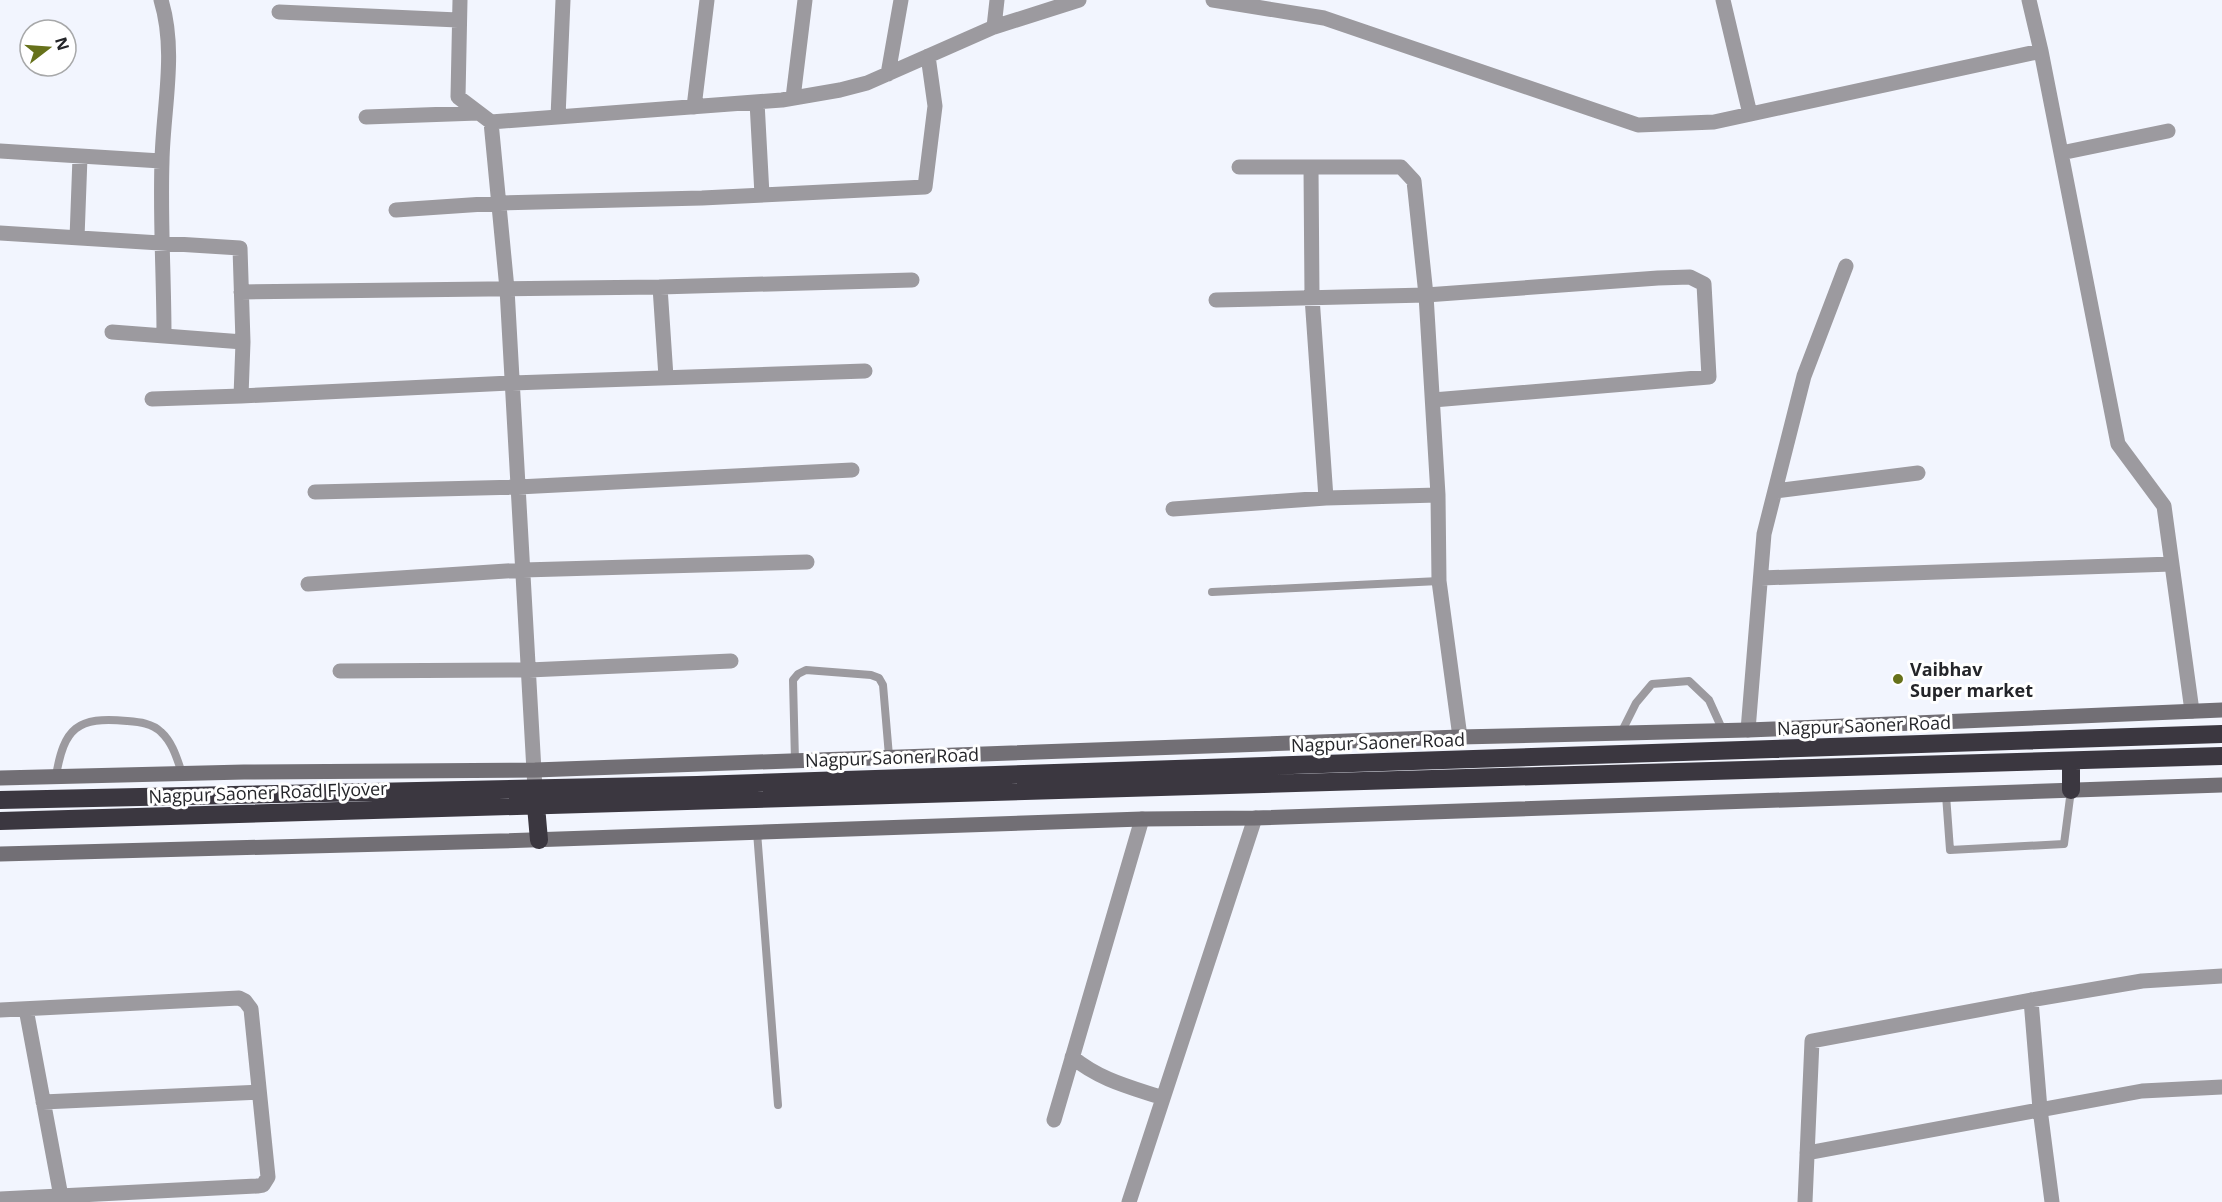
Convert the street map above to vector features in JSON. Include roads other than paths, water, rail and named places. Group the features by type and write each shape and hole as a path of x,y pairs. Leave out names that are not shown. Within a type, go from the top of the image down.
{"highway":[{"name":"Nagpur Saoner Road","path":"536,797 697,785 2222,734"},
{"path":"539,840 536,797 2222,756"},
{"path":"2071,761 2071,790"},
{"name":"Nagpur Saoner Road Flyover","path":"0,821 536,797"},
{"name":"Nagpur Saoner Road Flyover","path":"0,800 499,798"}],"street":[{"path":"161,0 167,32 169,62 162,161 164,336"},
{"path":"459,0 458,97 484,118 499,203 507,289 536,797"},
{"path":"558,117 563,0"},
{"path":"694,107 707,0"},
{"path":"793,98 805,0"},
{"path":"888,74 901,0"},
{"path":"994,27 997,0"},
{"path":"366,117 558,117 793,98 867,84 994,27 1079,0"},
{"path":"1213,0 1324,18 1638,125 1713,122 2041,51"},
{"path":"1723,0 1750,114"},
{"path":"2029,0 2118,444 2164,506 2192,711"},
{"path":"279,12 458,20"},
{"path":"396,210 499,203 762,195 925,187 935,106 928,56"},
{"path":"758,102 762,195"},
{"path":"2061,153 2168,131"},
{"path":"0,150 162,161"},
{"path":"77,238 80,157"},
{"path":"1239,167 1401,167 1414,181 1426,295 1433,400 1438,495 1439,581 1460,737"},
{"path":"1311,167 1312,297 1326,498"},
{"path":"0,233 240,248 243,342 241,396"},
{"path":"1748,730 1764,534 1804,376 1846,266"},
{"path":"1216,300 1426,295 1658,278 1690,277 1704,284 1709,377 1433,400"},
{"path":"241,292 912,280"},
{"path":"660,286 666,377"},
{"path":"112,332 243,342"},
{"path":"152,399 512,383 865,371"},
{"path":"315,492 518,487 852,470"},
{"path":"1775,491 1918,473"},
{"path":"1173,509 1326,498 1438,495"},
{"path":"308,584 523,570 807,562"},
{"path":"1761,578 2172,564"},
{"path":"340,671 529,670 731,661"},
{"path":"0,778 182,773 534,770 1460,737 1748,730 2222,710"},
{"path":"0,854 539,840 1142,819 1255,818 2222,785"},
{"path":"1129,1202 1255,818"},
{"path":"1054,1120 1142,819"},
{"path":"1804,1202 1812,1041 2142,981 2222,976"},
{"path":"0,1010 238,998 245,1001 251,1009 268,1177 262,1185 61,1199 0,1199"},
{"path":"2031,1000 2040,1109 2052,1202"},
{"path":"26,1009 61,1199"},
{"path":"1072,1057 1088,1071 1105,1079 1163,1098"},
{"path":"1807,1153 2142,1091 2222,1087"},
{"path":"43,1102 259,1092"}],"lane":[{"path":"1212,592 1439,581"},
{"path":"795,760 793,680 806,670 871,675 879,678 883,685 889,756"},
{"path":"1621,733 1636,703 1652,684 1689,681 1709,700 1723,730"},
{"path":"56,776 60,751 75,728 89,721 107,719 145,723 160,731 172,747 182,773"},
{"path":"1946,795 1950,850 2064,843 2071,790"},
{"path":"757,832 778,1105"}],"place":[{"name":"Vaibhav Super market","path":"1898,679"}]}
